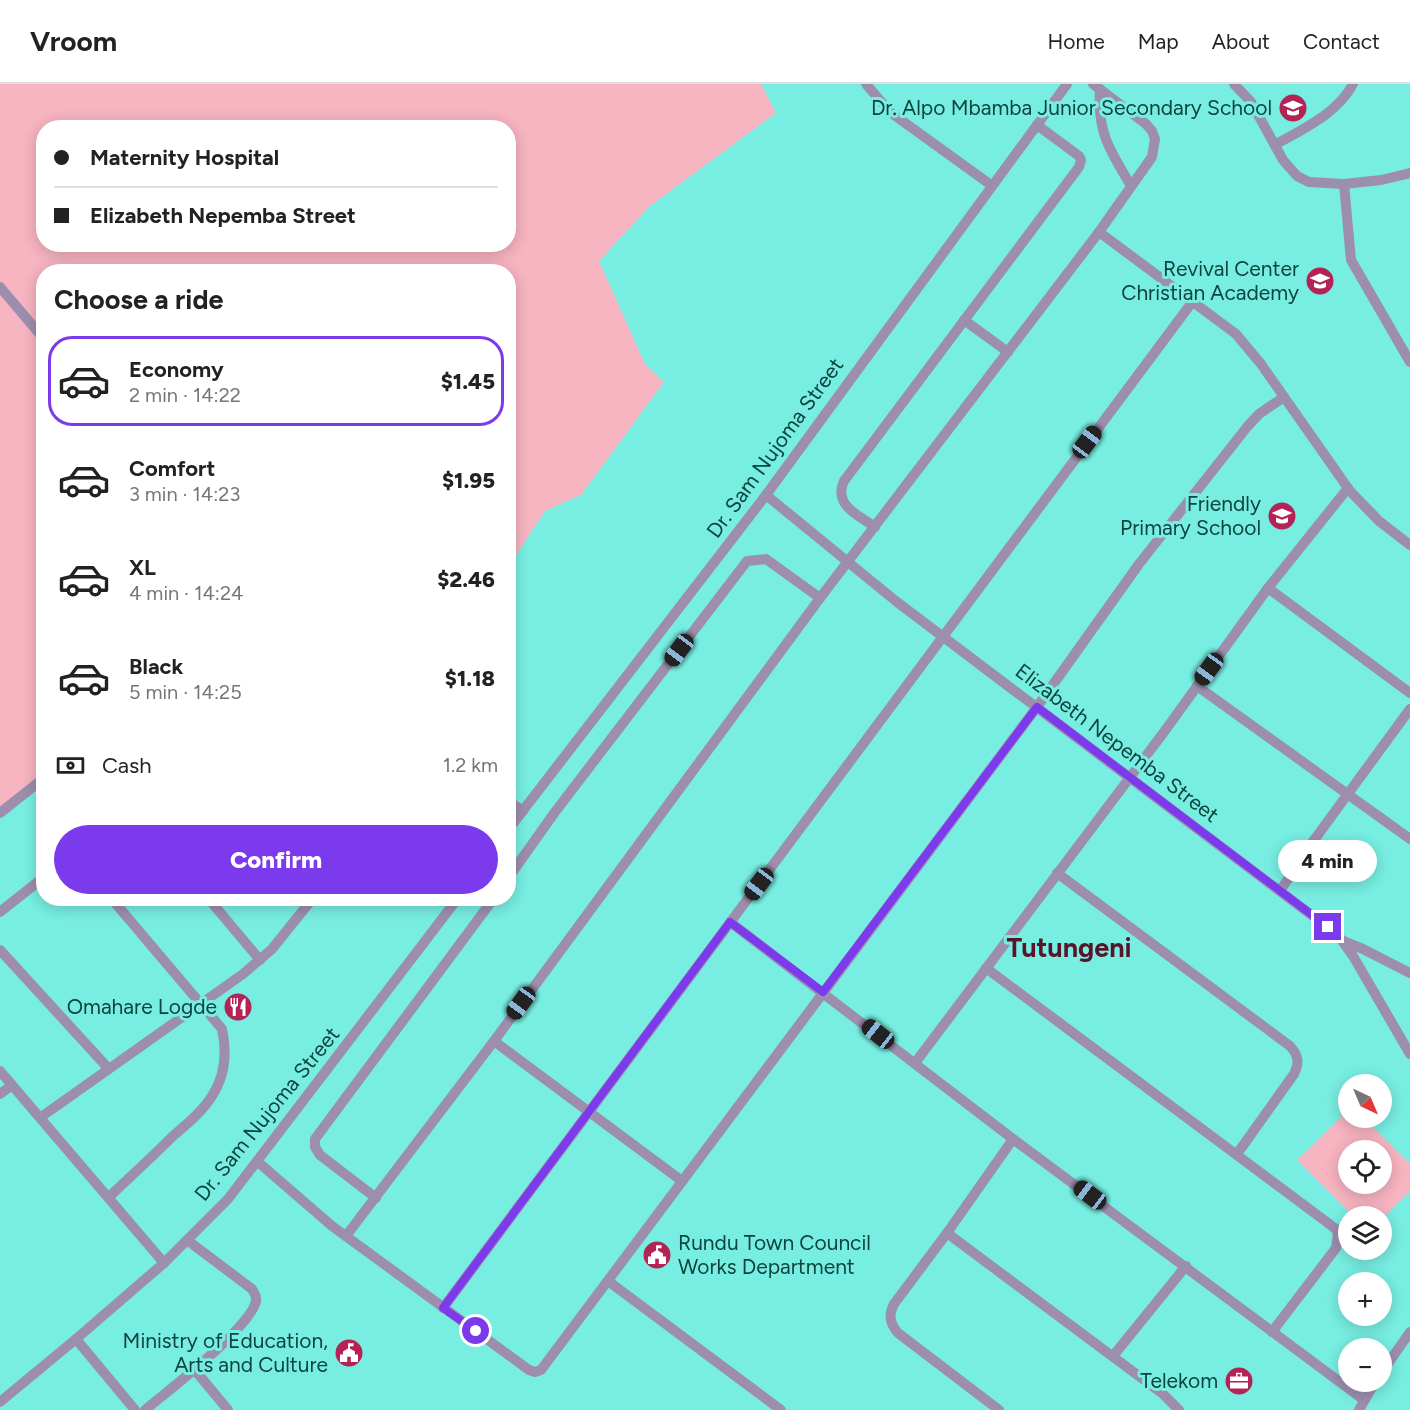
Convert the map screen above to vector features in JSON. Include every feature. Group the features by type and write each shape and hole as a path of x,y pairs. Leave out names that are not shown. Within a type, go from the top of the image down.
{"street":[{"path":"866,84 890,112 991,185"},
{"name":"Dr. Sam Nujoma Street","path":"516,820 766,495 1067,84"},
{"path":"1234,84 1251,102 1290,169 1309,182 1344,184 1381,180 1410,173"},
{"path":"1275,145 1324,117 1346,98 1353,84"},
{"path":"1096,87 1105,138 1131,186"},
{"path":"346,1236 494,1041 820,598 1099,232 1152,157 1155,139 1152,131 1096,87"},
{"path":"875,527 846,506 840,489 844,481 1079,167 1081,160 1078,156 1037,125"},
{"path":"1344,184 1351,260 1410,362"},
{"path":"1099,232 1242,340 1348,488 1379,521 1410,545"},
{"path":"0,287 36,330"},
{"path":"443,1308 1193,301"},
{"path":"964,321 1008,352"},
{"path":"258,1162 346,1236 443,1308 529,1370 535,1372 541,1370 1037,707 1139,564 1247,426 1258,414 1284,397"},
{"path":"915,1063 1268,588 1348,488"},
{"name":"Elizabeth Nepemba Street","path":"766,495 944,637 1328,927 1343,941 1410,1054"},
{"path":"516,867 555,812 747,561 766,558 820,598"},
{"path":"1268,588 1410,693"},
{"path":"1197,686 1410,839"},
{"path":"1280,891 1309,847 1410,709"},
{"path":"0,813 36,784"},
{"path":"516,806 523,811"},
{"path":"1057,873 1295,1052 1298,1060 1294,1074 1237,1154"},
{"path":"0,912 36,883"},
{"path":"109,1197 212,1097 219,1084 226,1047 222,1029 118,906"},
{"path":"215,906 260,960"},
{"path":"40,1117 201,1005 260,960 272,949 307,906"},
{"name":"Dr. Sam Nujoma Street","path":"0,1402 164,1263 228,1199 452,906"},
{"path":"376,1198 320,1155 315,1147 315,1139 488,906"},
{"path":"730,922 1013,1139 1186,1266 1272,1332 1361,1405 1369,1392"},
{"path":"1343,941 1410,973"},
{"path":"0,950 108,1068"},
{"path":"986,968 1332,1224 1338,1234 1336,1248 1272,1332"},
{"path":"494,1041 682,1181"},
{"path":"0,1071 164,1263"},
{"path":"0,1094 12,1085"},
{"path":"999,1410 898,1333 892,1326 890,1318 894,1304 1013,1139"},
{"path":"947,1233 1163,1394 1179,1410"},
{"path":"145,1410 240,1326 256,1302 256,1295 252,1289 186,1240"},
{"path":"1113,1356 1186,1266"},
{"path":"608,1281 781,1410"},
{"path":"1392,1357 1410,1332"},
{"path":"76,1339 135,1410"},
{"path":"194,1369 228,1410"}],"shaded area":[{"path":"0,84 761,84 776,113 650,206 599,261 645,364 664,382 581,495 545,511 516,555 516,264 36,264 36,778 0,807"},
{"path":"1338,1120 1338,1128 1374,1128 1386,1140 1338,1140 1338,1194 1392,1194 1392,1146 1410,1164 1410,1191 1392,1209 1392,1206 1343,1206 1297,1160"}],"place":[{"name":"Dr. Alpo Mbamba Junior Secondary School","path":"1293,108"},
{"name":"Revival Center Christian Academy","path":"1320,281"},
{"name":"Friendly Primary School","path":"1282,516"},
{"name":"Omahare Logde","path":"238,1007"},
{"name":"Rundu Town Council Works Department","path":"657,1255"},
{"name":"Ministry of Education, Arts and Culture","path":"349,1353"},
{"name":"Telekom","path":"1239,1381"}],"district":[{"name":"Tutungeni","path":"1069,948"}],"route":[{"path":"476,1331 443,1308 730,922 823,992 1037,707 1328,927"}]}
